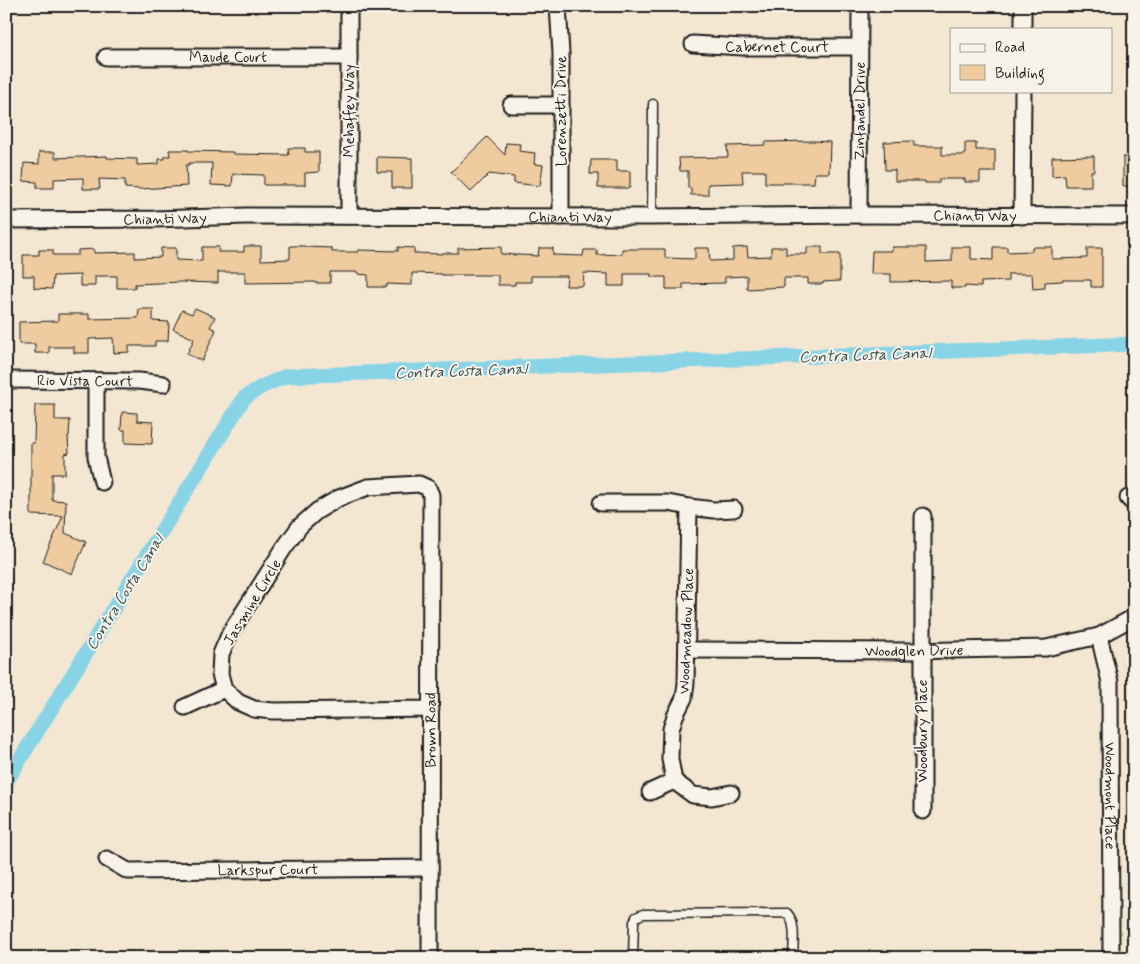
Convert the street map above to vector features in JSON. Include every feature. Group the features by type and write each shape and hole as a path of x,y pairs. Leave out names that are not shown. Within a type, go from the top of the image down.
{"street":[{"name":"Mehaffey Way","path":"349,216 350,6"},
{"name":"Lorenzetti Drive","path":"558,6 562,53 560,217"},
{"name":"Zinfandel Drive","path":"859,215 860,6"},
{"path":"1023,6 1023,28"},
{"name":"Cabernet Court","path":"693,44 742,47 860,47"},
{"name":"Maude Court","path":"106,57 349,57"},
{"path":"1022,216 1023,92"},
{"path":"511,104 561,104"},
{"name":"Chianti Way","path":"6,220 154,220 246,216 1134,216"},
{"name":"Rio Vista Court","path":"6,380 139,380 163,384"},
{"path":"96,380 96,457 102,482"},
{"name":"Jasmine Circle","path":"224,688 220,674 221,654 230,633 284,548 300,526 311,516 339,498 368,487 418,484 428,488 432,504"},
{"path":"601,503 668,503 714,510 734,508"},
{"name":"Brown Road","path":"430,958 432,504"},
{"name":"Woodmeadow Place","path":"674,781 670,759 671,729 684,698 688,650 689,507"},
{"name":"Woodbury Place","path":"923,516 923,810"},
{"name":"Woodglen Drive","path":"688,650 922,651 1046,648 1099,636 1134,617"},
{"name":"Woodmont Place","path":"1099,636 1110,682 1111,958"},
{"path":"186,707 224,688 238,702 254,709 273,711 430,709"},
{"path":"650,792 674,781 693,795 712,798 731,793"},
{"name":"Larkspur Court","path":"107,859 128,871 430,868"}],"lane":[{"path":"652,217 653,104"},
{"path":"633,958 634,922 636,917 643,914 768,913 787,913 791,917 793,927 793,958"}],"building":[{"path":"487,137 505,155 506,143 520,144 519,151 535,153 534,164 543,165 540,186 514,183 514,177 489,174 471,192 451,172"},
{"path":"914,141 914,146 942,146 942,155 965,155 965,143 976,143 976,150 995,150 995,172 980,172 980,182 965,182 965,179 939,179 939,183 895,181 895,170 885,170 884,142"},
{"path":"765,142 830,142 829,173 815,173 814,183 765,183 765,171 742,171 743,183 708,184 708,195 691,195 691,188 688,188 688,171 680,171 679,158 728,157 727,146 765,145"},
{"path":"288,148 305,148 305,152 319,152 319,172 305,173 305,185 264,185 264,175 233,174 232,186 211,185 212,163 189,163 189,165 186,165 187,186 125,188 125,180 99,179 100,189 83,189 83,178 54,179 54,188 37,188 37,182 23,181 24,163 39,164 39,152 55,152 55,158 107,156 107,158 137,159 137,165 159,164 159,159 165,159 165,156 170,156 169,150 289,155"},
{"path":"1094,156 1091,186 1066,186 1065,175 1052,176 1052,157"},
{"path":"377,157 412,158 412,188 392,188 392,172 377,172"},
{"path":"1123,157 1134,157 1134,186 1123,186"},
{"path":"591,160 617,160 617,171 630,171 630,188 598,188 598,174 590,174"},
{"path":"244,246 261,246 261,260 290,259 290,246 305,246 332,248 332,252 358,252 358,250 398,251 398,247 414,248 414,253 442,254 458,253 458,248 501,247 501,254 538,256 539,248 553,248 553,255 583,256 584,250 597,250 597,255 622,254 622,249 665,249 665,258 695,259 695,248 709,248 710,261 733,260 733,248 747,247 748,257 771,256 771,247 786,247 786,254 807,254 807,247 822,247 822,254 840,254 840,281 808,284 808,278 784,278 784,287 747,289 747,276 725,277 725,283 683,284 683,289 666,289 666,277 651,277 651,274 624,274 624,286 608,286 608,274 584,273 583,286 566,286 567,276 531,276 531,282 515,282 515,285 498,285 498,275 412,273 412,285 387,284 387,287 368,287 368,275 358,274 358,272 330,272 330,283 245,283 245,272 218,272 218,283 135,284 135,288 117,288 117,276 95,276 95,286 80,286 80,275 53,276 52,289 34,288 34,276 23,276 23,255 39,255 39,250 53,250 53,255 78,255 78,250 94,249 94,253 135,252 135,258 161,257 161,248 176,248 176,260 202,261 202,247 219,247 218,252 244,252"},
{"path":"892,247 926,247 926,262 952,261 952,247 971,247 971,259 993,260 993,247 1007,247 1007,252 1032,251 1032,247 1052,247 1052,259 1087,258 1087,248 1102,248 1102,287 1091,287 1091,280 1062,280 1045,282 1045,288 1033,289 1032,274 1008,274 1008,281 981,282 981,287 965,286 965,288 951,288 951,281 891,282 891,274 871,274 872,251 892,251"},
{"path":"195,308 215,317 210,327 216,330 202,361 187,354 194,339 173,329 182,310 192,314"},
{"path":"139,309 153,309 153,321 169,322 168,341 155,341 155,346 129,346 129,352 114,353 113,338 89,339 89,353 74,353 74,347 49,347 49,353 35,353 35,344 19,344 19,322 58,321 58,314 89,314 89,319 138,318"},
{"path":"35,405 55,405 55,420 70,420 68,436 69,453 65,454 65,474 52,474 52,500 66,501 65,533 86,542 72,574 43,561 63,516 31,515 31,443 34,443"},
{"path":"122,412 137,413 137,421 153,422 152,444 125,443 125,430 121,430"}],"waterway":[{"name":"Contra Costa Canal","path":"6,782 244,398 261,387 286,376 1134,344"}]}
